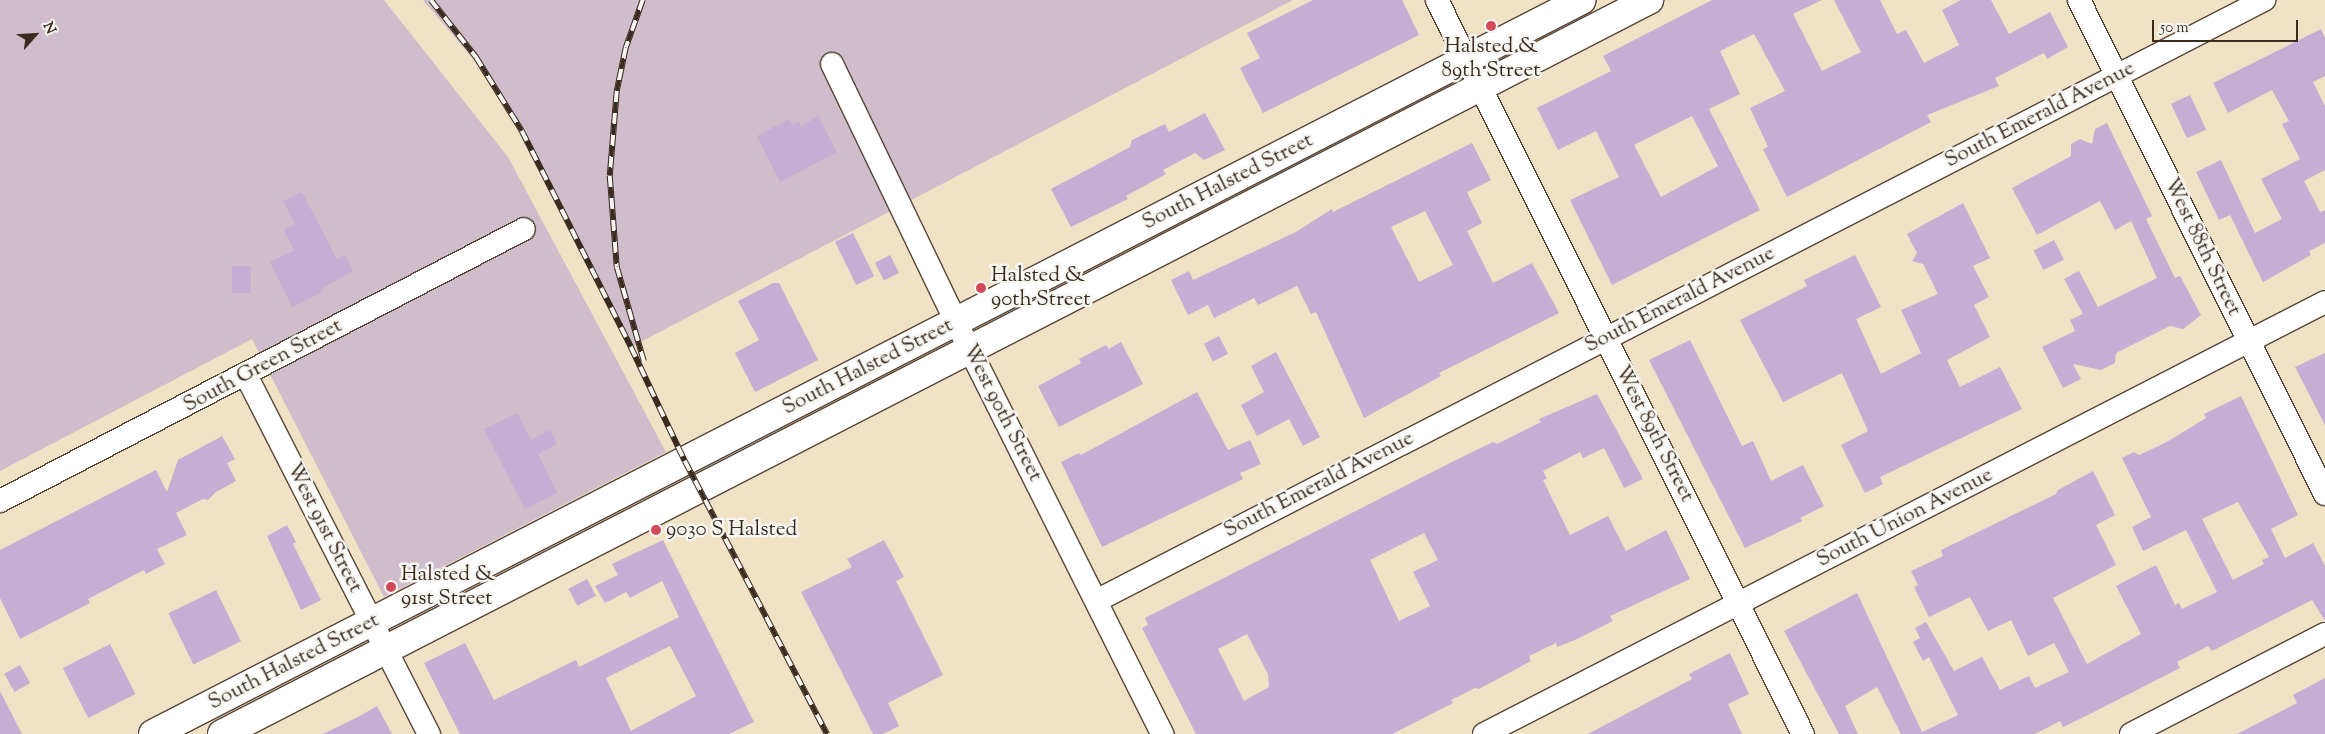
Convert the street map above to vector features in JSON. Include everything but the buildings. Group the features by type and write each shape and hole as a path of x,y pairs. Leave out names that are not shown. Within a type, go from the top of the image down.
{"main road":[{"name":"South Halsted Street","path":"153,734 1582,0"},
{"name":"South Halsted Street","path":"222,734 1649,0"}],"street":[{"name":"West 89th Street","path":"1437,0 1803,734"},
{"name":"West 88th Street","path":"2079,0 2325,494"},
{"name":"South Emerald Avenue","path":"1096,600 2264,0"},
{"name":"West 90th Street","path":"832,64 956,322 1162,734"},
{"name":"South Green Street","path":"0,501 246,376 524,229"},
{"name":"South Union Avenue","path":"1484,734 2325,302"},
{"name":"West 91st Street","path":"246,376 429,734"},
{"path":"2131,734 2325,634"}],"shaded area":[{"path":"0,0 384,0 508,157 666,452 384,597 252,339 0,471"},
{"path":"423,0 1293,0 631,347 492,81"}],"railway":[{"path":"431,0 476,57 522,131 631,347 685,461 827,734"},
{"path":"643,0 626,48 617,91 610,176 617,267 644,361"}],"place":[{"name":"Halsted & 89th Street","path":"1491,26"},
{"name":"Halsted & 90th Street","path":"981,288"},
{"name":"9030 S Halsted","path":"656,530"},
{"name":"Halsted & 91st Street","path":"391,587"}]}
